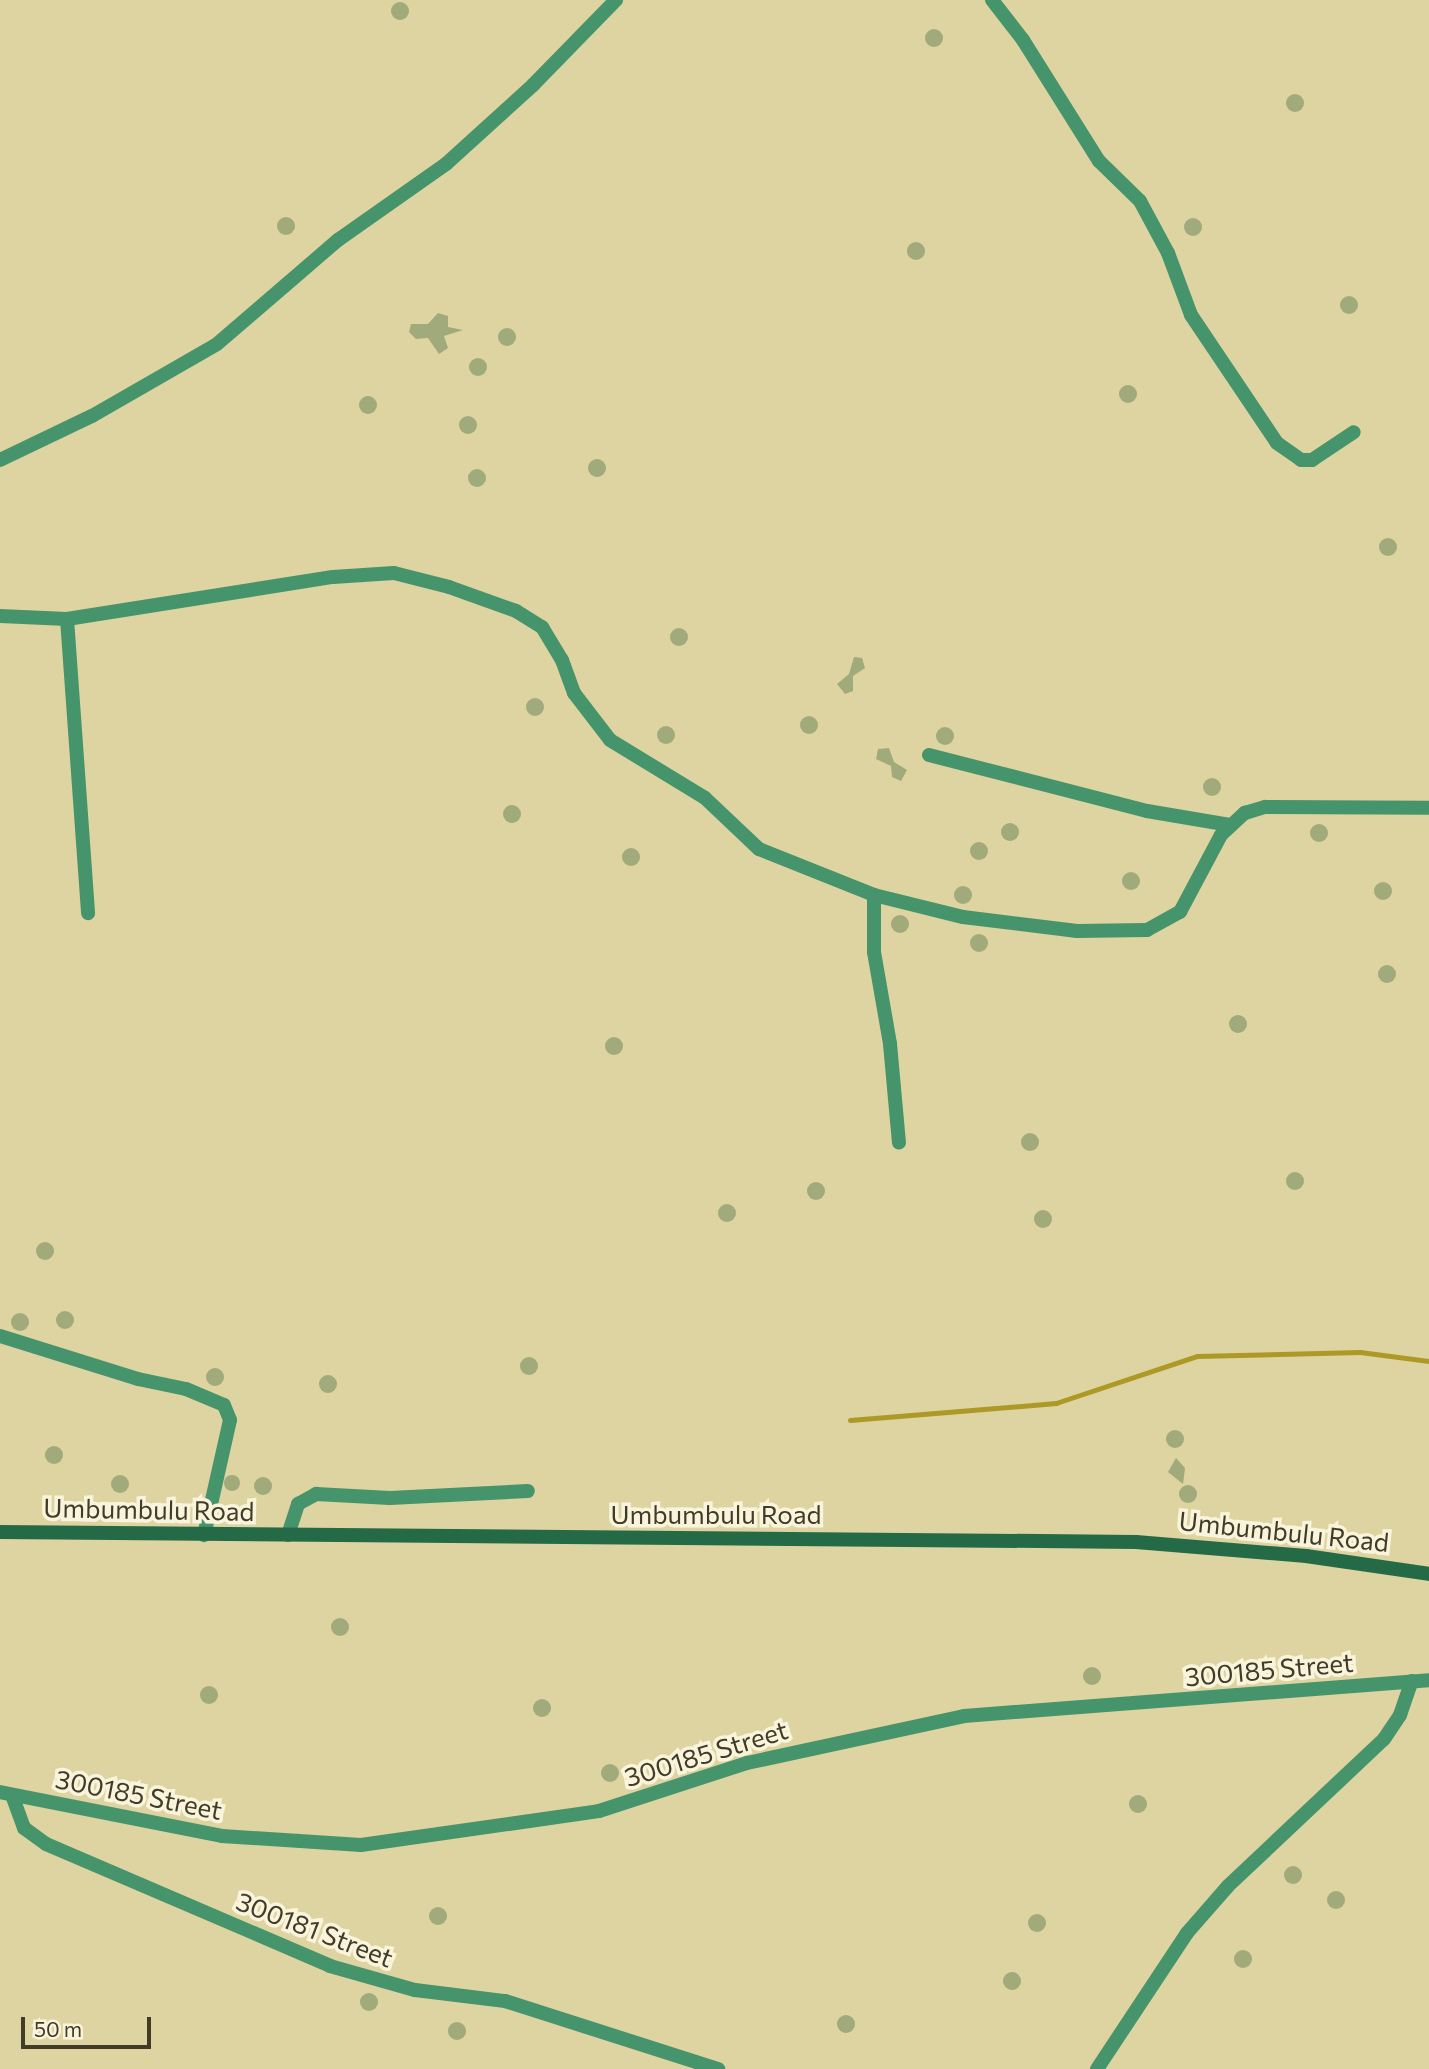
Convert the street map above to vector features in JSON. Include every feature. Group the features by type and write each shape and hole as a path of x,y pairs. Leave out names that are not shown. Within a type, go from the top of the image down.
{"main road":[{"name":"Umbumbulu Road","path":"0,1532 1136,1542 1306,1556 1429,1574"}],"street":[{"path":"0,460 92,416 217,344 338,240 446,164 533,85 616,0"},
{"path":"992,0 1023,40 1099,161 1140,201 1168,253 1191,315 1278,443 1301,460 1312,460 1354,432"},
{"path":"0,616 68,619 333,577 394,573 487,598 541,627 562,660 574,693 610,740 705,798 759,849 874,895 962,917 1077,931 1147,930 1169,921 1191,898 1230,825 1245,813 1265,807 1429,808"},
{"path":"68,619 88,913"},
{"path":"929,755 1147,811 1230,825"},
{"path":"874,895 874,952 890,1044 899,1143"},
{"path":"0,1336 138,1379 186,1389 225,1405 230,1420 204,1535"},
{"path":"288,1535 298,1504 316,1494 390,1498 528,1491"},
{"name":"300185 Street","path":"6,1794 222,1836 361,1845 599,1811 747,1763 964,1716 1429,1680"},
{"path":"1097,2069 1187,1933 1228,1886 1384,1740 1400,1715 1412,1681"},
{"name":"300181 Street","path":"6,1794 24,1828 46,1844 330,1966 415,1990 505,2001 718,2069"}],"building":[{"path":"400,2 406,5 409,11 406,17 400,20 394,17 391,11 394,5"},
{"path":"934,29 940,32 943,38 940,44 934,47 928,44 925,38 928,32"},
{"path":"1295,94 1301,97 1304,103 1301,109 1295,112 1289,109 1286,103 1289,97"},
{"path":"286,217 292,220 295,226 292,232 286,235 280,232 277,226 280,220"},
{"path":"1193,218 1199,221 1202,227 1199,233 1193,236 1187,233 1184,227 1187,221"},
{"path":"916,242 922,245 925,251 922,257 916,260 910,257 907,251 910,245"},
{"path":"1349,296 1355,299 1358,305 1355,311 1349,314 1343,311 1340,305 1343,299"},
{"path":"438,313 448,316 448,327 463,330 444,336 448,348 439,354 428,338 416,339 409,332 411,324 428,324"},
{"path":"507,328 513,331 516,337 513,343 507,346 501,343 498,337 501,331"},
{"path":"478,358 484,361 487,367 484,373 478,376 472,373 469,367 472,361"},
{"path":"1128,385 1134,388 1137,394 1134,400 1128,403 1122,400 1119,394 1122,388"},
{"path":"368,396 374,399 377,405 374,411 368,414 362,411 359,405 362,399"},
{"path":"468,416 474,419 477,425 474,431 468,434 462,431 459,425 462,419"},
{"path":"597,459 603,462 606,468 603,474 597,477 591,474 588,468 591,462"},
{"path":"477,469 483,472 486,478 483,484 477,487 471,484 468,478 471,472"},
{"path":"1388,538 1394,541 1397,547 1394,553 1388,556 1382,553 1379,547 1382,541"},
{"path":"679,628 685,631 688,637 685,643 679,646 673,643 670,637 673,631"},
{"path":"854,657 862,658 865,668 853,676 853,691 845,694 837,684 849,674"},
{"path":"535,698 541,701 544,707 541,713 535,716 529,713 526,707 529,701"},
{"path":"809,716 815,719 818,725 815,731 809,734 803,731 800,725 803,719"},
{"path":"666,726 672,729 675,735 672,741 666,744 660,741 657,735 660,729"},
{"path":"945,727 951,730 954,736 951,742 945,745 939,742 936,736 939,730"},
{"path":"889,748 894,762 907,770 901,781 892,777 891,766 876,759 878,749"},
{"path":"1212,778 1218,781 1221,787 1218,793 1212,796 1206,793 1203,787 1206,781"},
{"path":"512,805 518,808 521,814 518,820 512,823 506,820 503,814 506,808"},
{"path":"1010,823 1016,826 1019,832 1016,838 1010,841 1004,838 1001,832 1004,826"},
{"path":"1319,824 1325,827 1328,833 1325,839 1319,842 1313,839 1310,833 1313,827"},
{"path":"979,842 985,845 988,851 985,857 979,860 973,857 970,851 973,845"},
{"path":"631,848 637,851 640,857 637,863 631,866 625,863 622,857 625,851"},
{"path":"1131,872 1137,875 1140,881 1137,887 1131,890 1125,887 1122,881 1125,875"},
{"path":"1383,882 1389,885 1392,891 1389,897 1383,900 1377,897 1374,891 1377,885"},
{"path":"963,886 969,889 972,895 969,901 963,904 957,901 954,895 957,889"},
{"path":"900,915 906,918 909,924 906,930 900,933 894,930 891,924 894,918"},
{"path":"979,934 985,937 988,943 985,949 979,952 973,949 970,943 973,937"},
{"path":"1387,965 1393,968 1396,974 1393,980 1387,983 1381,980 1378,974 1381,968"},
{"path":"1238,1015 1244,1018 1247,1024 1244,1030 1238,1033 1232,1030 1229,1024 1232,1018"},
{"path":"614,1037 620,1040 623,1046 620,1052 614,1055 608,1052 605,1046 608,1040"},
{"path":"1030,1133 1036,1136 1039,1142 1036,1148 1030,1151 1024,1148 1021,1142 1024,1136"},
{"path":"1295,1172 1301,1175 1304,1181 1301,1187 1295,1190 1289,1187 1286,1181 1289,1175"},
{"path":"816,1182 822,1185 825,1191 822,1197 816,1200 810,1197 807,1191 810,1185"},
{"path":"727,1204 733,1207 736,1213 733,1219 727,1222 721,1219 718,1213 721,1207"},
{"path":"1043,1210 1049,1213 1052,1219 1049,1225 1043,1228 1037,1225 1034,1219 1037,1213"},
{"path":"45,1242 51,1245 54,1251 51,1257 45,1260 39,1257 36,1251 39,1245"},
{"path":"65,1311 71,1314 74,1320 71,1326 65,1329 59,1326 56,1320 59,1314"},
{"path":"20,1313 26,1316 29,1322 26,1328 20,1331 14,1328 11,1322 14,1316"},
{"path":"529,1357 535,1360 538,1366 535,1372 529,1375 523,1372 520,1366 523,1360"},
{"path":"215,1368 221,1371 224,1377 221,1383 215,1386 209,1383 206,1377 209,1371"},
{"path":"328,1375 334,1378 337,1384 334,1390 328,1393 322,1390 319,1384 322,1378"},
{"path":"1175,1430 1181,1433 1184,1439 1181,1445 1175,1448 1169,1445 1166,1439 1169,1433"},
{"path":"54,1446 60,1449 63,1455 60,1461 54,1464 48,1461 45,1455 48,1449"},
{"path":"1176,1458 1185,1468 1183,1484 1168,1472"},
{"path":"120,1475 126,1478 129,1484 126,1490 120,1493 114,1490 111,1484 114,1478"},
{"path":"232,1475 238,1477 238,1489 232,1491 226,1489 224,1483 226,1477"},
{"path":"263,1477 269,1480 272,1486 269,1492 263,1495 257,1492 254,1486 257,1480"},
{"path":"1188,1485 1194,1488 1197,1494 1194,1500 1188,1503 1182,1500 1179,1494 1182,1488"},
{"path":"340,1618 346,1621 349,1627 346,1633 340,1636 334,1633 331,1627 334,1621"},
{"path":"1092,1667 1098,1670 1101,1676 1098,1682 1092,1685 1086,1682 1083,1676 1086,1670"},
{"path":"209,1686 215,1689 218,1695 215,1701 209,1704 203,1701 200,1695 203,1689"},
{"path":"542,1699 548,1702 551,1708 548,1714 542,1717 536,1714 533,1708 536,1702"},
{"path":"610,1764 616,1767 619,1773 616,1779 610,1782 604,1779 601,1773 604,1767"},
{"path":"1138,1795 1144,1798 1147,1804 1144,1810 1138,1813 1132,1810 1129,1804 1132,1798"},
{"path":"1293,1866 1299,1869 1302,1875 1299,1881 1293,1884 1287,1881 1284,1875 1287,1869"},
{"path":"1336,1891 1342,1894 1345,1900 1342,1906 1336,1909 1330,1906 1327,1900 1330,1894"},
{"path":"438,1907 444,1910 447,1916 444,1922 438,1925 432,1922 429,1916 432,1910"},
{"path":"1037,1914 1043,1917 1046,1923 1043,1929 1037,1932 1031,1929 1028,1923 1031,1917"},
{"path":"1243,1950 1249,1953 1252,1959 1249,1965 1243,1968 1237,1965 1234,1959 1237,1953"},
{"path":"1012,1972 1018,1975 1021,1981 1018,1987 1012,1990 1006,1987 1003,1981 1006,1975"},
{"path":"369,1993 375,1996 378,2002 375,2008 369,2011 363,2008 360,2002 363,1996"},
{"path":"846,2015 852,2018 855,2024 852,2030 846,2033 840,2030 837,2024 840,2018"},
{"path":"457,2022 463,2025 466,2031 463,2037 457,2040 451,2037 448,2031 451,2025"}],"waterway":[{"path":"850,1420 1056,1403 1197,1356 1360,1352 1429,1361"}]}
